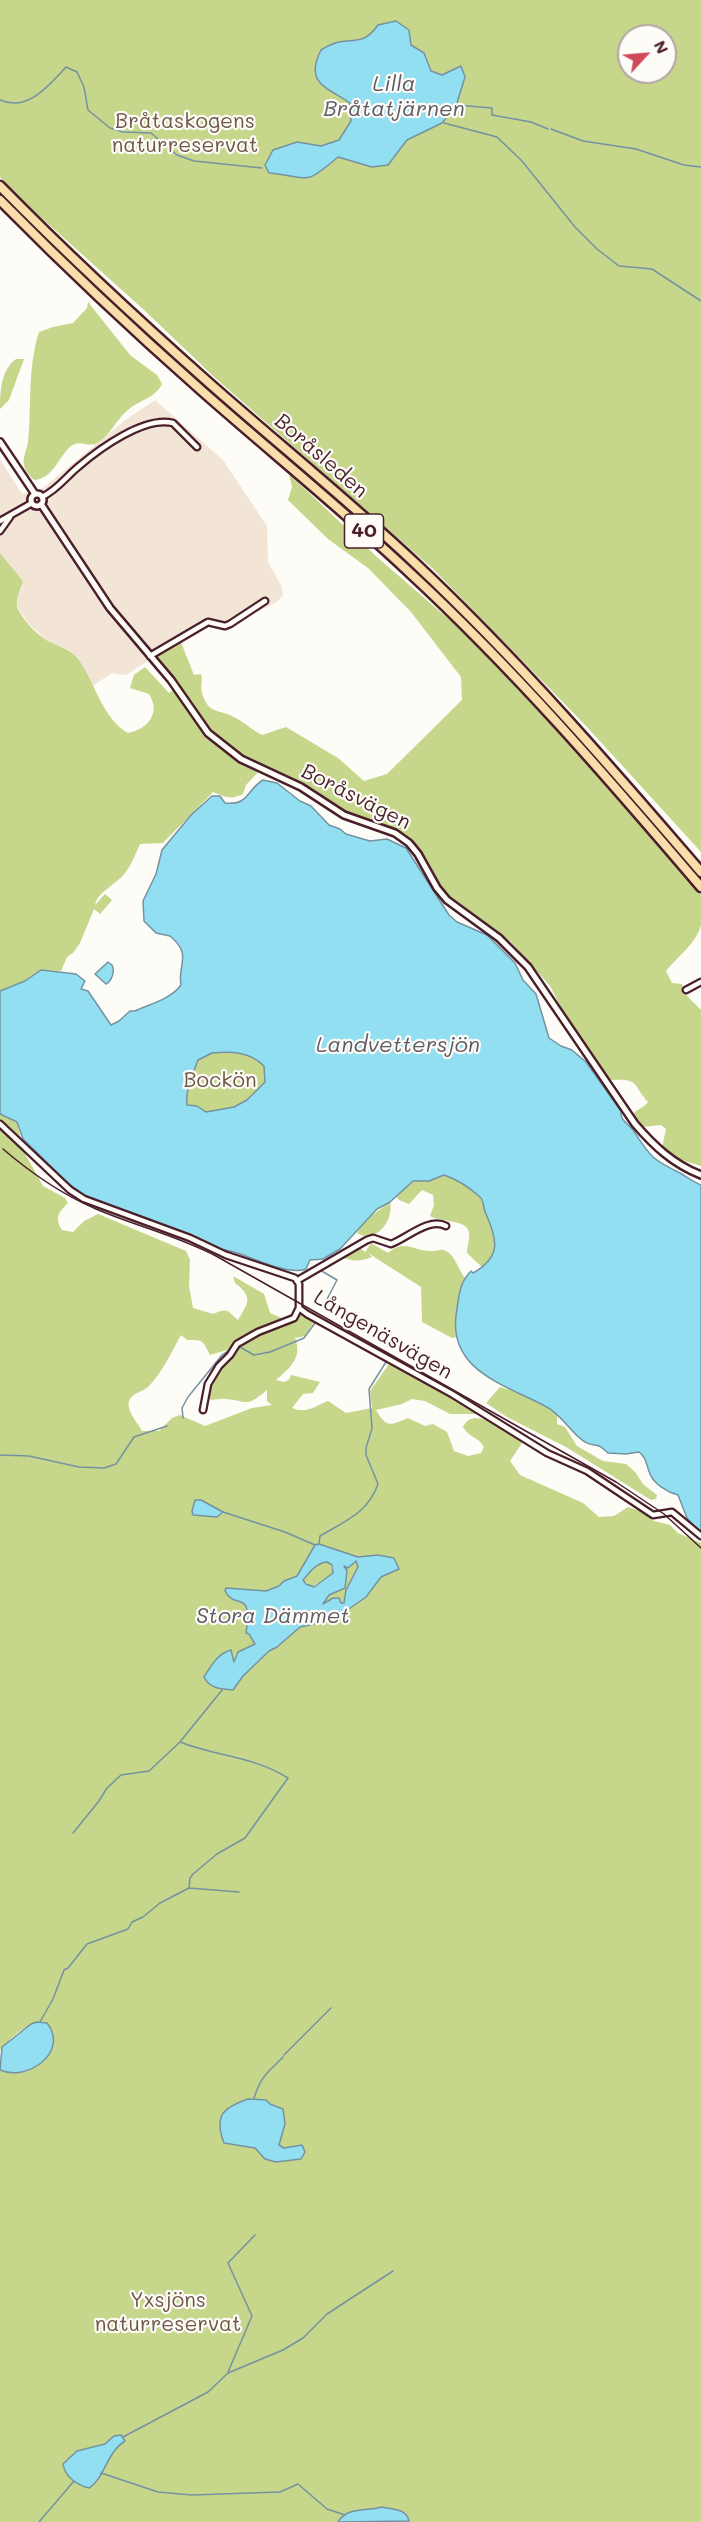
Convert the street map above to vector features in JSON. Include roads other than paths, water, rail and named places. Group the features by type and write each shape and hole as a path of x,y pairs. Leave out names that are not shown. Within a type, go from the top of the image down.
{"highway":[{"name":"Boråsleden","path":"0,186 118,300 208,382 376,527 483,628 557,706 701,873"},
{"name":"Boråsleden","path":"0,200 201,390 369,536 476,636 574,739 701,887"}],"street":[{"path":"42,497 54,490 99,450 146,426 159,422 173,423 197,447"},
{"path":"0,442 35,494 42,497"},
{"path":"32,503 31,499 35,494"},
{"path":"32,503 36,506 41,504 42,497"},
{"path":"0,521 32,503"},
{"name":"Boråsvägen","path":"41,504 110,608 171,680 208,733 228,750 301,788 344,815 395,833 409,843 447,900 499,938 528,967 635,1124 650,1141 677,1163 701,1175"},
{"path":"0,531 10,517"},
{"path":"150,656 208,622 225,626 240,619 265,601"},
{"path":"686,990 701,982"},
{"name":"Långenäsvägen","path":"0,1124 69,1190 84,1199 298,1280 298,1308 452,1394 547,1453 587,1471 652,1515 673,1512 701,1536"},
{"path":"298,1280 363,1241 373,1239 391,1244 430,1225 439,1223 446,1227"},
{"path":"203,1410 208,1384 237,1344 258,1332 294,1318 298,1308"}],"water":[{"name":"Lilla Bråtatjärnen","path":"396,21 409,30 411,45 424,53 431,71 442,75 461,66 465,77 456,106 442,123 407,140 388,165 372,167 338,157 318,173 306,178 269,173 265,165 273,150 297,142 321,146 339,140 351,121 350,103 326,88 317,77 316,61 321,50 337,43 361,39 369,35 378,25"},
{"name":"Landvettersjön","path":"263,780 277,783 300,801 311,806 329,825 346,834 370,841 387,839 406,848 449,915 457,922 487,935 515,963 523,980 536,994 549,1038 572,1050 586,1062 621,1111 623,1120 657,1160 701,1185 701,1534 687,1518 678,1495 661,1487 652,1478 642,1454 639,1452 608,1453 597,1445 588,1444 551,1409 496,1382 469,1361 460,1347 456,1330 459,1293 464,1279 471,1271 473,1273 489,1261 493,1254 495,1240 481,1198 463,1184 444,1175 429,1181 413,1181 390,1202 377,1209 340,1249 323,1259 310,1260 306,1269 290,1270 214,1248 193,1236 90,1199 68,1183 23,1139 17,1122 0,1114 0,991 25,981 41,970 76,974 85,981 81,989 88,991 111,1025 130,1011 160,1001 177,990 181,985 183,955 181,949 170,936 156,933 144,921 143,901 156,874 162,850 191,815 212,796 220,796 225,803 239,802","holes":["212,1053 247,1055 259,1061 264,1066 265,1082 247,1100 234,1107 206,1112 197,1106 187,1105 188,1087 198,1060"]},
{"path":"108,962 113,967 113,973 106,984 95,974"},
{"path":"195,1500 201,1500 223,1512 217,1517 193,1515"},
{"name":"Stora Dämmet","path":"319,1544 358,1557 378,1555 394,1558 399,1569 381,1577 366,1597 346,1611 328,1621 300,1627 269,1651 243,1676 233,1690 216,1688 209,1684 204,1677 218,1657 231,1650 234,1662 238,1652 255,1644 246,1633 248,1619 245,1605 229,1597 225,1591 226,1588 266,1591 279,1586 284,1581 297,1576 315,1545","holes":["356,1561 358,1567 346,1590 344,1603 341,1603 339,1598 333,1598 323,1604 329,1595 345,1588 347,1571 344,1566 348,1568","327,1562 332,1565 333,1573 314,1587 306,1584 303,1580 311,1571 316,1566"]},
{"path":"47,2023 53,2034 53,2045 49,2054 42,2062 22,2072 10,2073 0,2070 2,2047 31,2024"},
{"path":"248,2099 266,2100 283,2109 285,2124 279,2145 284,2148 302,2145 305,2152 301,2159 276,2162 265,2159 255,2148 224,2143 220,2125 223,2113 233,2105"},
{"path":"121,2435 125,2441 114,2452 94,2484 89,2488 76,2483 69,2477 63,2464 77,2451 105,2444 114,2436"},
{"path":"382,2507 402,2512 409,2521 338,2522 346,2514"}],"waterway":[{"path":"0,100 10,103 28,100 45,89 66,67 77,72 84,87 88,110 110,128 123,132 151,133 177,155 194,161 262,168"},
{"path":"456,105 492,108 492,115 531,122 548,129"},
{"path":"444,123 497,137 522,161 575,227 597,249 619,266 652,269 701,301"},
{"path":"551,129 583,141 636,149 684,165 701,167"},
{"path":"320,1270 337,1280 323,1307"},
{"path":"240,1347 254,1355 270,1352 304,1338 315,1323"},
{"path":"183,1418 182,1408 188,1397 222,1355 232,1348"},
{"path":"319,1544 320,1536 347,1521 362,1509 374,1494 378,1484 366,1455 372,1428 369,1389 386,1362"},
{"path":"0,1455 29,1456 79,1467 104,1468 116,1464 134,1437 167,1426"},
{"path":"223,1512 285,1532 315,1545"},
{"path":"73,1833 107,1788 121,1775 149,1771 180,1742 222,1690"},
{"path":"180,1742 262,1765 288,1778 245,1838 217,1854 193,1874 189,1888"},
{"path":"40,2022 53,1999 64,1970 87,1944 128,1929 132,1922 143,1917 160,1903 189,1888 239,1892"},
{"path":"284,2055 331,2008"},
{"path":"254,2098 262,2079 283,2057"},
{"path":"228,2372 252,2316 228,2263 255,2235"},
{"path":"123,2437 208,2392 228,2373 283,2350 303,2338 327,2314 393,2271"},
{"path":"101,2473 158,2492 192,2495 280,2492 298,2484 327,2509 345,2515"},
{"path":"39,2522 74,2481"}],"railway":[{"path":"3,1149 36,1175 71,1197 216,1256 616,1482 664,1514 701,1548"}],"park label":[{"name":"Bråtaskogens naturreservat","path":"185,134"},
{"name":"Bockön","path":"220,1081"},
{"name":"Yxsjöns naturreservat","path":"168,2313"}]}
